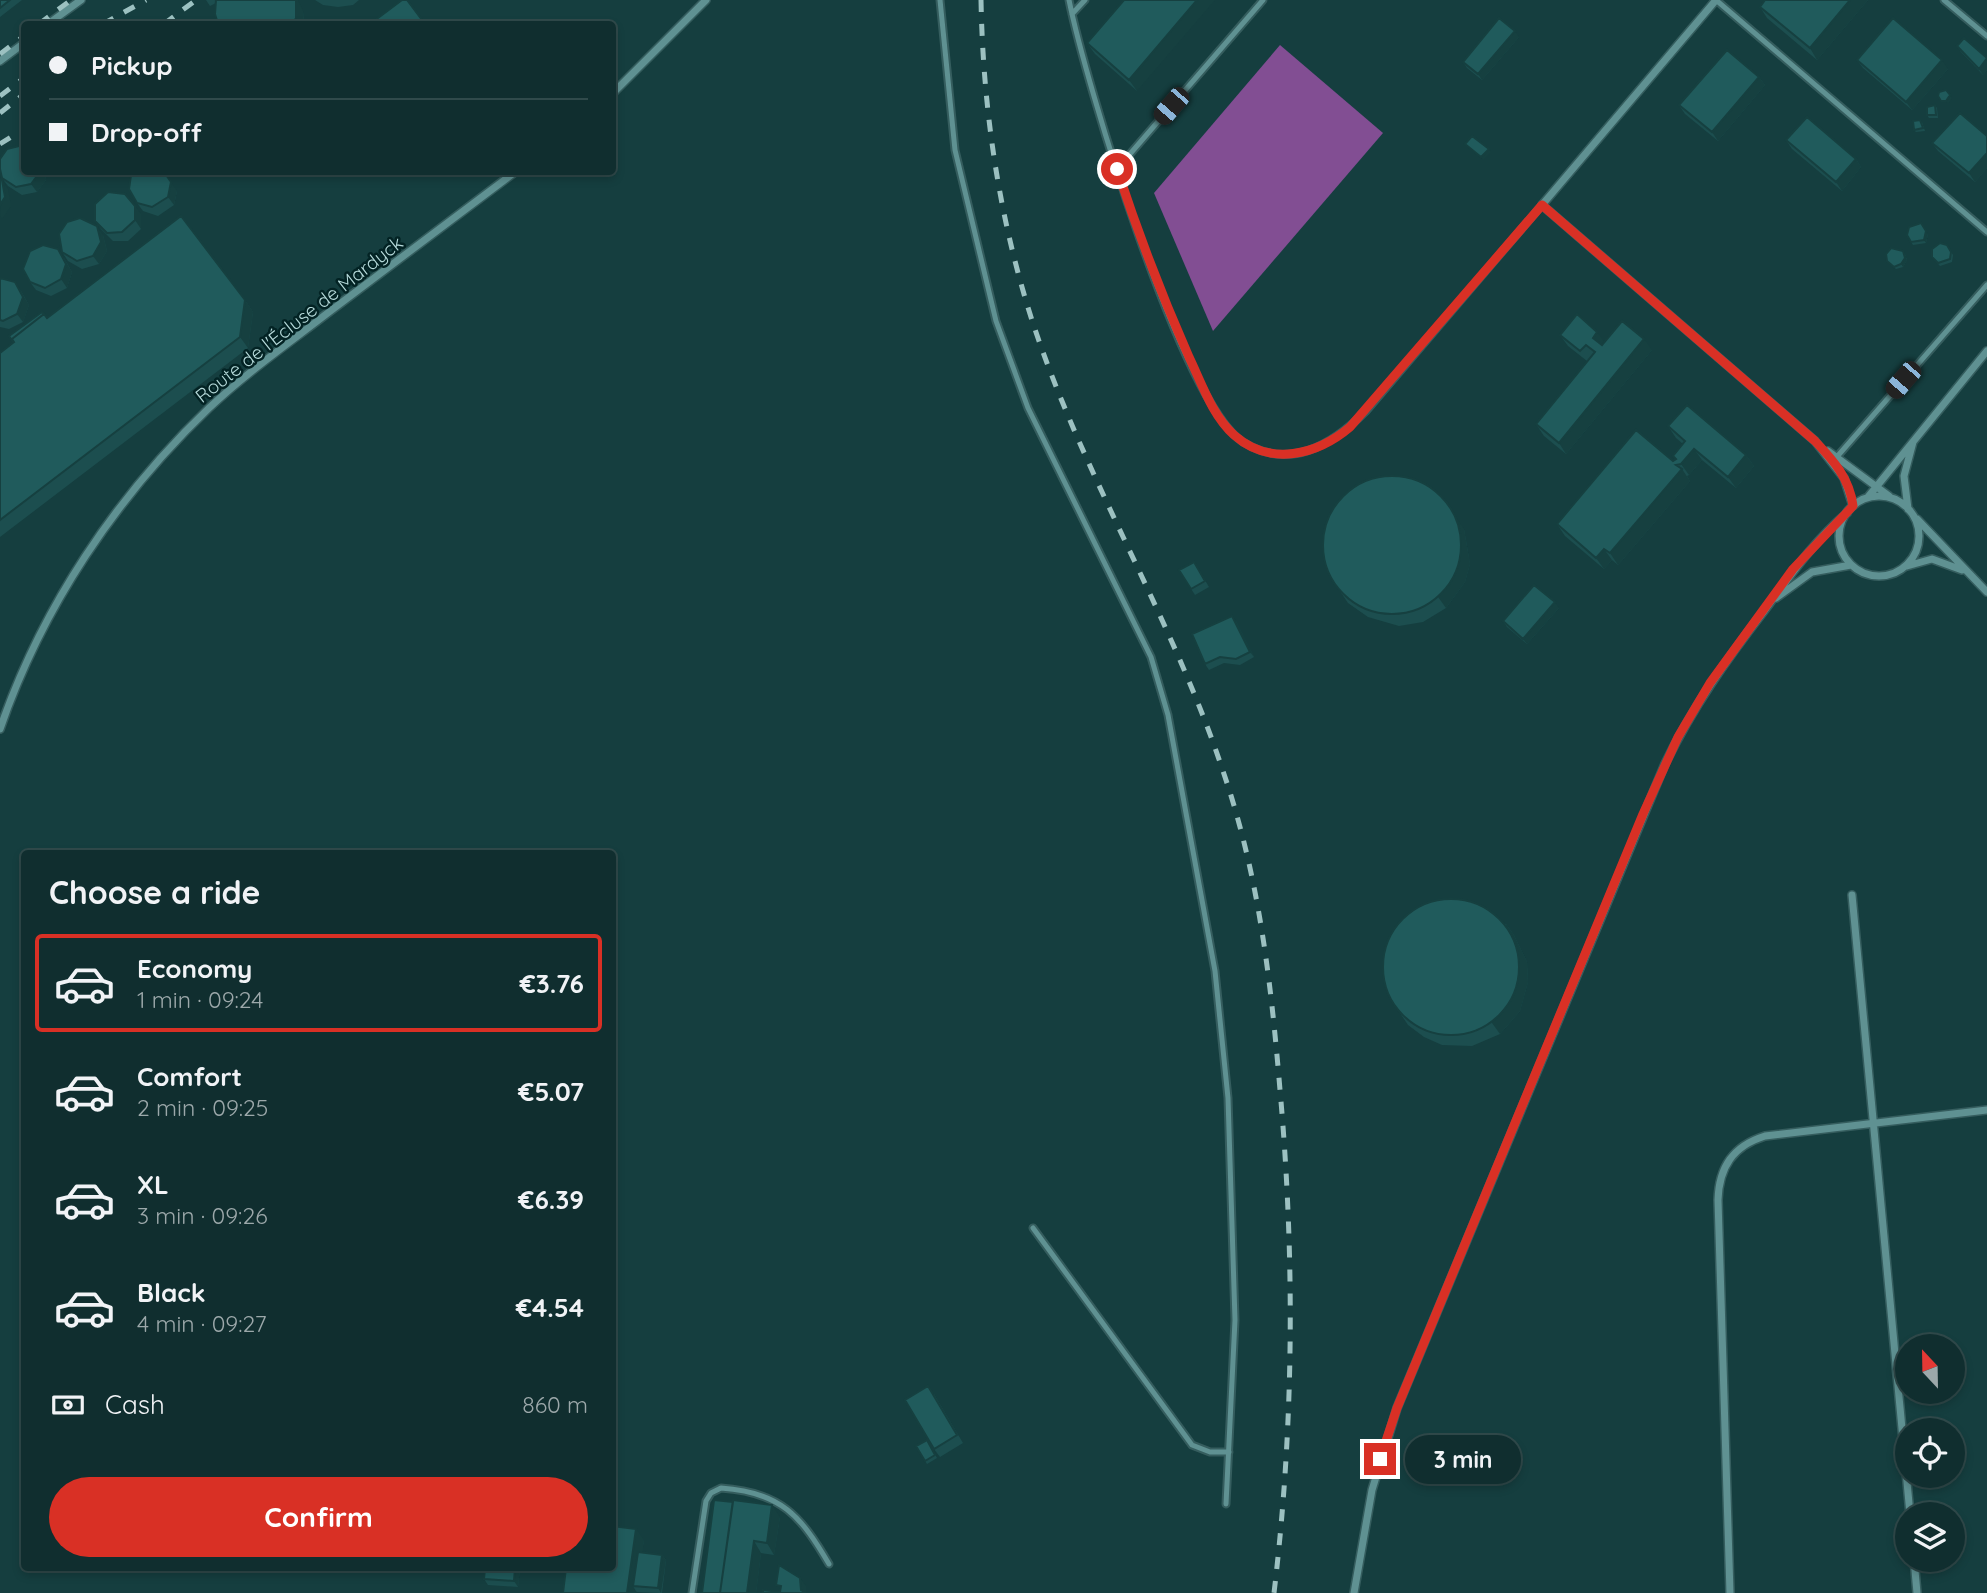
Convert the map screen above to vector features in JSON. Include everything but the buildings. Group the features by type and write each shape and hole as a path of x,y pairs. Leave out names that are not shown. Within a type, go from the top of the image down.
{"street":[{"path":"52,21 81,0"},
{"path":"616,90 706,0"},
{"path":"1716,0 1542,205 1835,459 1910,512 1987,592"},
{"path":"0,61 21,45"},
{"name":"Route de l'Écluse de Mardyck","path":"0,729 35,645 73,577 125,501 177,441 258,367 511,175"},
{"path":"1354,1593 1372,1490 1397,1408 1643,814 1697,704 1805,554 1853,506 1867,498 1877,487 1918,432 1987,351"},
{"path":"1906,566 1919,543 1918,527 1910,512 1904,476 1918,432"},
{"path":"1835,459 1847,484 1853,506"},
{"path":"1867,498 1892,499"},
{"path":"1847,513 1839,537 1842,552 1851,565 1864,574 1892,574 1927,559 1937,559 1966,572"},
{"path":"1766,608 1808,574 1829,566 1851,565"},
{"path":"1852,895 1909,1502"},
{"path":"1730,1593 1718,1200 1722,1171 1737,1150 1758,1138 1873,1121 1987,1110"},
{"path":"1915,1572 1917,1593"}],"lane":[{"path":"940,0 955,150 996,321 1028,408 1151,657 1168,715 1215,971 1225,1063 1234,1295 1226,1504"},
{"path":"1069,0 1089,84 1146,255 1212,405 1228,429 1243,442 1260,450 1279,454 1317,450 1350,427 1542,205"},
{"path":"1072,14 1085,0"},
{"path":"1117,169 1263,0"},
{"path":"1716,0 1987,232"},
{"path":"1944,0 1987,36"},
{"path":"1835,459 1987,285"},
{"path":"1033,1228 1192,1445 1210,1452 1229,1452"},
{"path":"692,1593 706,1502 711,1493 721,1488 770,1500 791,1511 809,1531 829,1564"}],"shaded area":[{"path":"1280,45 1383,133 1213,331 1154,193"}],"railway":[{"path":"43,21 71,0"},
{"path":"108,21 146,0"},
{"path":"168,21 196,0"},
{"path":"981,0 986,86 996,173 1026,300 1060,396 1182,664 1204,719 1236,813 1255,891 1268,970 1276,1050 1285,1153 1290,1279 1289,1404 1274,1593"},
{"path":"0,54 21,38"},
{"path":"0,96 21,80"},
{"path":"0,113 21,96"},
{"path":"0,144 21,131"}],"route":[{"path":"1117,169 1146,255 1178,333 1212,405 1235,436 1260,450 1279,454 1310,452 1327,445 1342,434 1366,411 1542,205 1815,441 1839,470 1851,494 1853,506 1823,534 1785,578 1702,696 1673,748 1643,814 1397,1408 1380,1459"}]}
